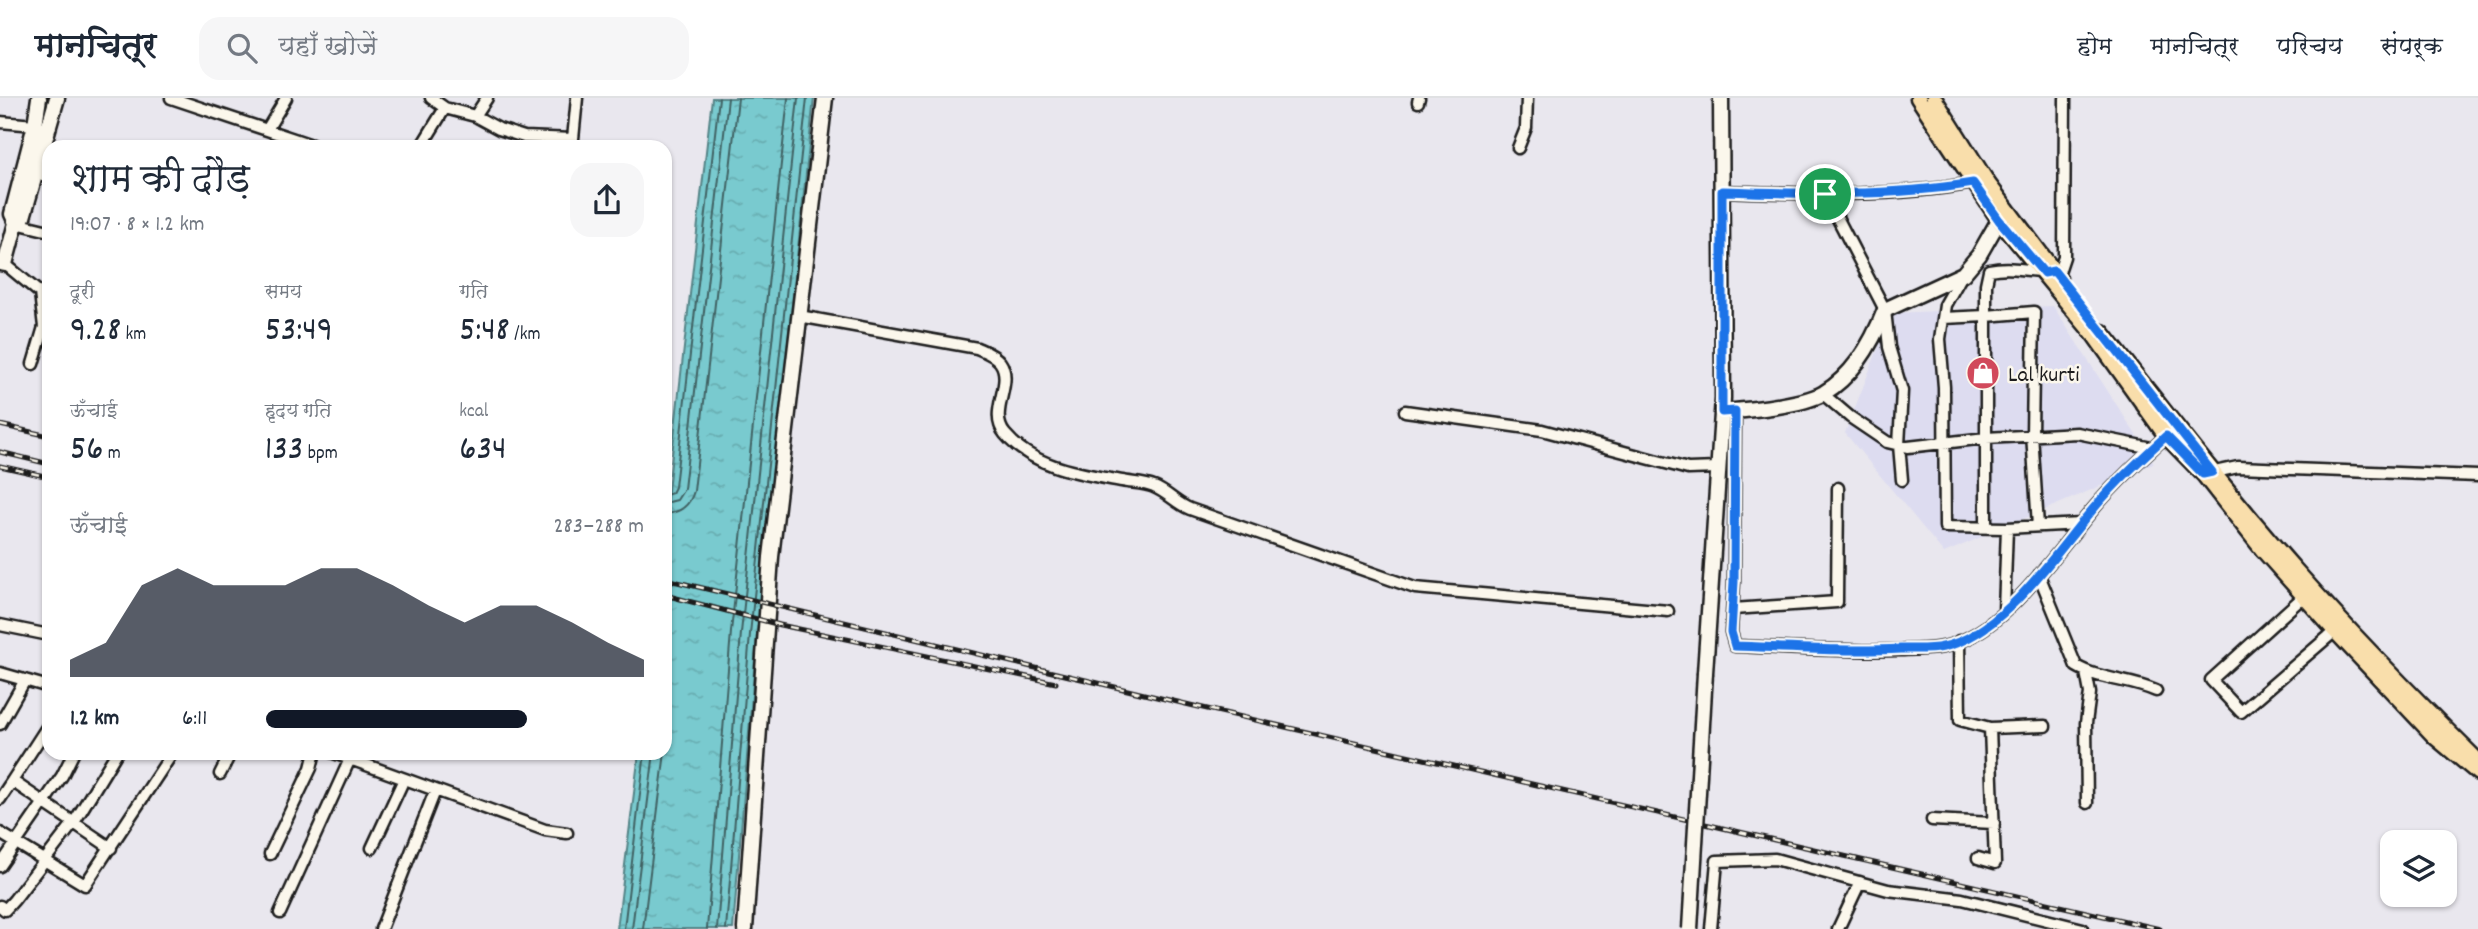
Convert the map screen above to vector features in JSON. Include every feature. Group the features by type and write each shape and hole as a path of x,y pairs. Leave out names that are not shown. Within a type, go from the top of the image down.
{"main road":[{"path":"1918,98 1999,220 2049,272 2208,473 2262,549 2303,597 2435,737 2478,773"},
{"path":"1934,98 1989,186 2166,436 2208,473 2379,662 2478,761"}],"street":[{"path":"36,174 35,125 39,98"},
{"path":"45,140 57,98"},
{"path":"171,98 299,140"},
{"path":"268,128 286,98"},
{"path":"431,98 445,108 475,116 499,130 524,137 573,139 577,98"},
{"path":"475,116 487,98"},
{"path":"745,929 771,556 825,98"},
{"path":"1518,148 1526,128 1527,98"},
{"path":"1721,98 1733,609 1731,632 1735,646 1876,651 1944,647 1977,634 2039,575 2123,475 2166,436"},
{"path":"1986,528 1986,284 1989,271 2005,266 2049,272 2060,269 2064,257 2065,98"},
{"path":"425,140 445,108"},
{"path":"0,121 35,125"},
{"path":"42,152 36,174 12,214 16,223 3,263 40,293 42,303"},
{"path":"1722,191 1825,194 1922,191 1973,183"},
{"path":"1825,194 1885,310 1889,347 1902,391 1899,445 1902,480"},
{"path":"1999,220 1979,255 1944,304 1940,339 1943,369 1945,527 2007,528 2081,524"},
{"path":"16,223 42,229"},
{"path":"1979,255 1995,269"},
{"path":"1728,411 1756,410 1823,394 1844,376 1873,340 1885,310 1963,274"},
{"path":"1943,318 2034,312 2032,434 2038,526"},
{"path":"799,316 977,348 992,355 1000,362 1003,371 998,415 1006,436 1030,454 1065,471 1155,487 1178,504 1415,588 1668,611"},
{"path":"33,365 42,341"},
{"path":"1823,394 1850,417 1887,442 1908,447 2032,434 2077,433 2152,448"},
{"path":"1405,411 1542,430 1688,468 1718,468"},
{"path":"1690,929 1718,468 1728,411"},
{"path":"2208,473 2238,467 2478,476"},
{"path":"1733,609 1837,602 1838,488"},
{"path":"2004,611 2007,528"},
{"path":"2039,575 2076,666 2086,672 2138,682 2156,691"},
{"path":"2303,597 2211,680 2241,712 2335,631"},
{"path":"0,625 42,634"},
{"path":"1959,641 1960,720 1990,728 2045,726"},
{"path":"2086,672 2090,693 2086,742 2088,803"},
{"path":"0,673 42,687"},
{"path":"0,724 26,680"},
{"path":"1978,858 1995,863 1990,728"},
{"path":"0,800 42,735"},
{"path":"0,866 62,776 70,760"},
{"path":"0,906 5,910 75,821 112,760"},
{"path":"0,833 85,885 168,760"},
{"path":"220,774 227,760"},
{"path":"270,854 313,760"},
{"path":"280,913 350,760"},
{"path":"353,760 545,830 567,833"},
{"path":"372,848 404,779"},
{"path":"12,780 111,848"},
{"path":"381,929 435,791"},
{"path":"1932,820 1994,824"},
{"path":"1711,929 1717,861 1775,859 1888,890 1962,899 2084,929"},
{"path":"1838,929 1860,882"}],"shaded area":[{"name":"Lal kurti","path":"2053,306 2154,463 1944,553 1845,433 1892,313"}],"water":[{"path":"712,98 814,98 757,634 733,929 617,929 638,760 672,760 672,455"}],"railway":[{"path":"0,425 42,434"},
{"path":"0,452 42,462"},
{"path":"0,466 42,475"},
{"path":"672,581 1190,705 2160,929"},
{"path":"672,597 780,625 1056,683"}],"place":[{"name":"Lal kurti","path":"1983,373"}],"route":[{"path":"1973,183 1999,220 2044,273 2054,271 2212,472 2203,474 2166,436 2123,475 2037,577 2004,611 1977,634 1944,647 1876,651 1735,646 1731,632 1735,411 1722,412 1722,191 1825,194 1922,191 1973,183"}]}
